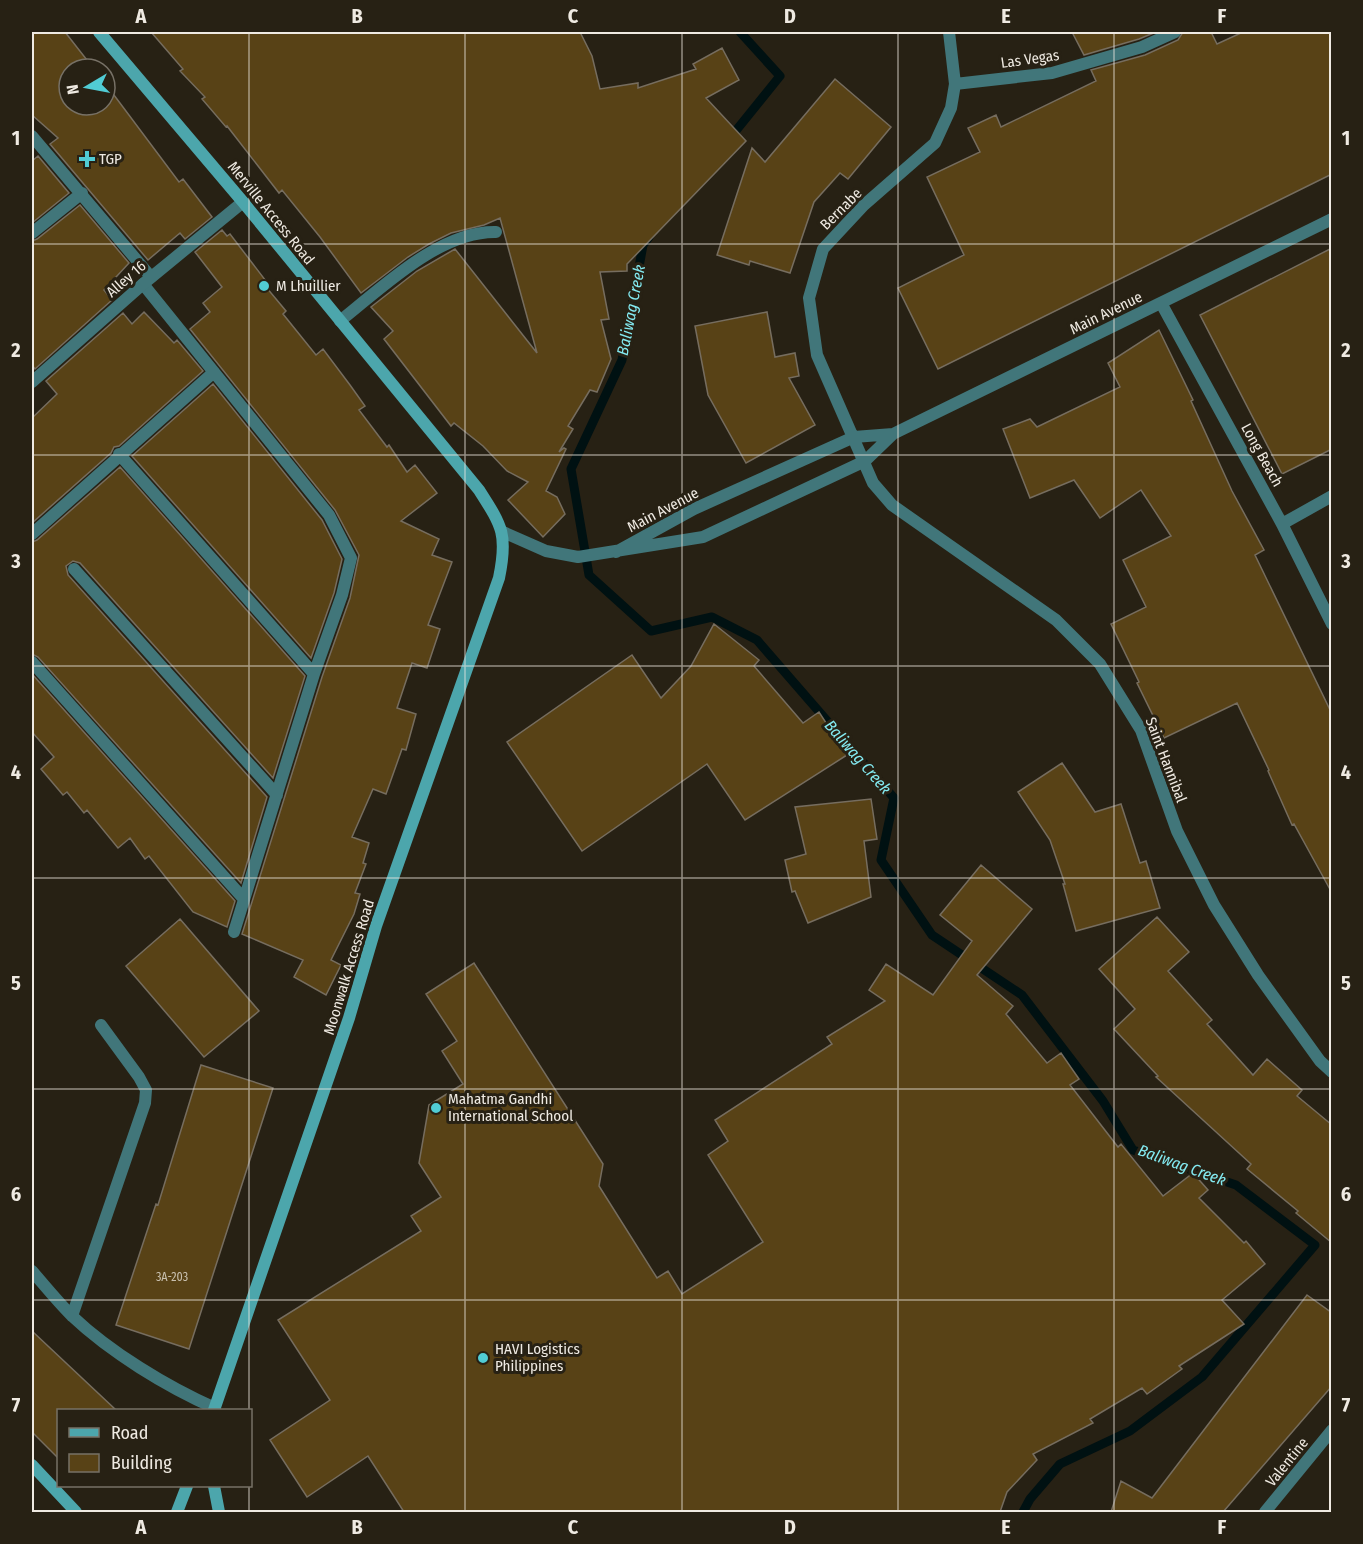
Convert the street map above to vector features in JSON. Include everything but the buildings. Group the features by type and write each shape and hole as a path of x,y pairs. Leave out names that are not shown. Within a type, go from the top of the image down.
{"street":[{"name":"Merville Access Road","path":"99,32 243,202 479,490 503,532"},
{"name":"Bernabe","path":"865,461 817,355 809,298 823,249 864,205 935,143 951,108 955,84 949,32"},
{"name":"Las Vegas","path":"955,84 1052,73 1142,47 1174,32"},
{"path":"32,136 82,193 214,372 329,515 351,558 342,595 314,674 234,932"},
{"path":"32,232 82,193"},
{"name":"Alley 16","path":"32,382 147,281 243,202"},
{"name":"Main Avenue","path":"503,532 546,551 578,557 704,537 865,461 892,434 1332,219"},
{"path":"340,321 425,255 483,232 496,232"},
{"name":"Long Beach","path":"1161,303 1282,524 1332,624"},
{"path":"32,534 119,454 214,372"},
{"name":"Main Avenue","path":"616,552 694,509 854,437 892,434"},
{"path":"119,454 314,674"},
{"name":"Saint Hannibal","path":"865,461 873,483 891,505 1056,620 1100,664 1141,730 1177,831 1214,905 1258,975 1320,1061 1332,1072"},
{"path":"1282,524 1332,496"},
{"name":"Moonwalk Access Road","path":"214,1409 349,1018 376,927 499,578 504,556 503,532"},
{"path":"74,568 277,795"},
{"path":"32,662 243,898"},
{"path":"72,1316 145,1103 146,1090 139,1077 101,1026"},
{"path":"32,1271 72,1316 106,1345 187,1396 214,1409"},
{"name":"Valentine","path":"1265,1512 1332,1430"},
{"path":"32,1465 76,1512"},
{"path":"177,1512 186,1487"},
{"path":"214,1487 219,1512"}],"waterway":[{"name":"Baliwag Creek","path":"730,138 780,76 740,32"},
{"name":"Baliwag Creek","path":"649,237 643,245 622,360 571,469 589,575 651,631 712,617 757,640 894,798 881,860 932,935 1022,995 1103,1101 1133,1150 1236,1185 1315,1245 1202,1377 1130,1431 1060,1464 1030,1499 1023,1512"}],"place":[{"name":"TGP","path":"87,159"},
{"name":"M Lhuillier","path":"264,286"},
{"name":"Mahatma Gandhi International School","path":"436,1108"},
{"name":"HAVI Logistics Philippines","path":"483,1358"}]}
